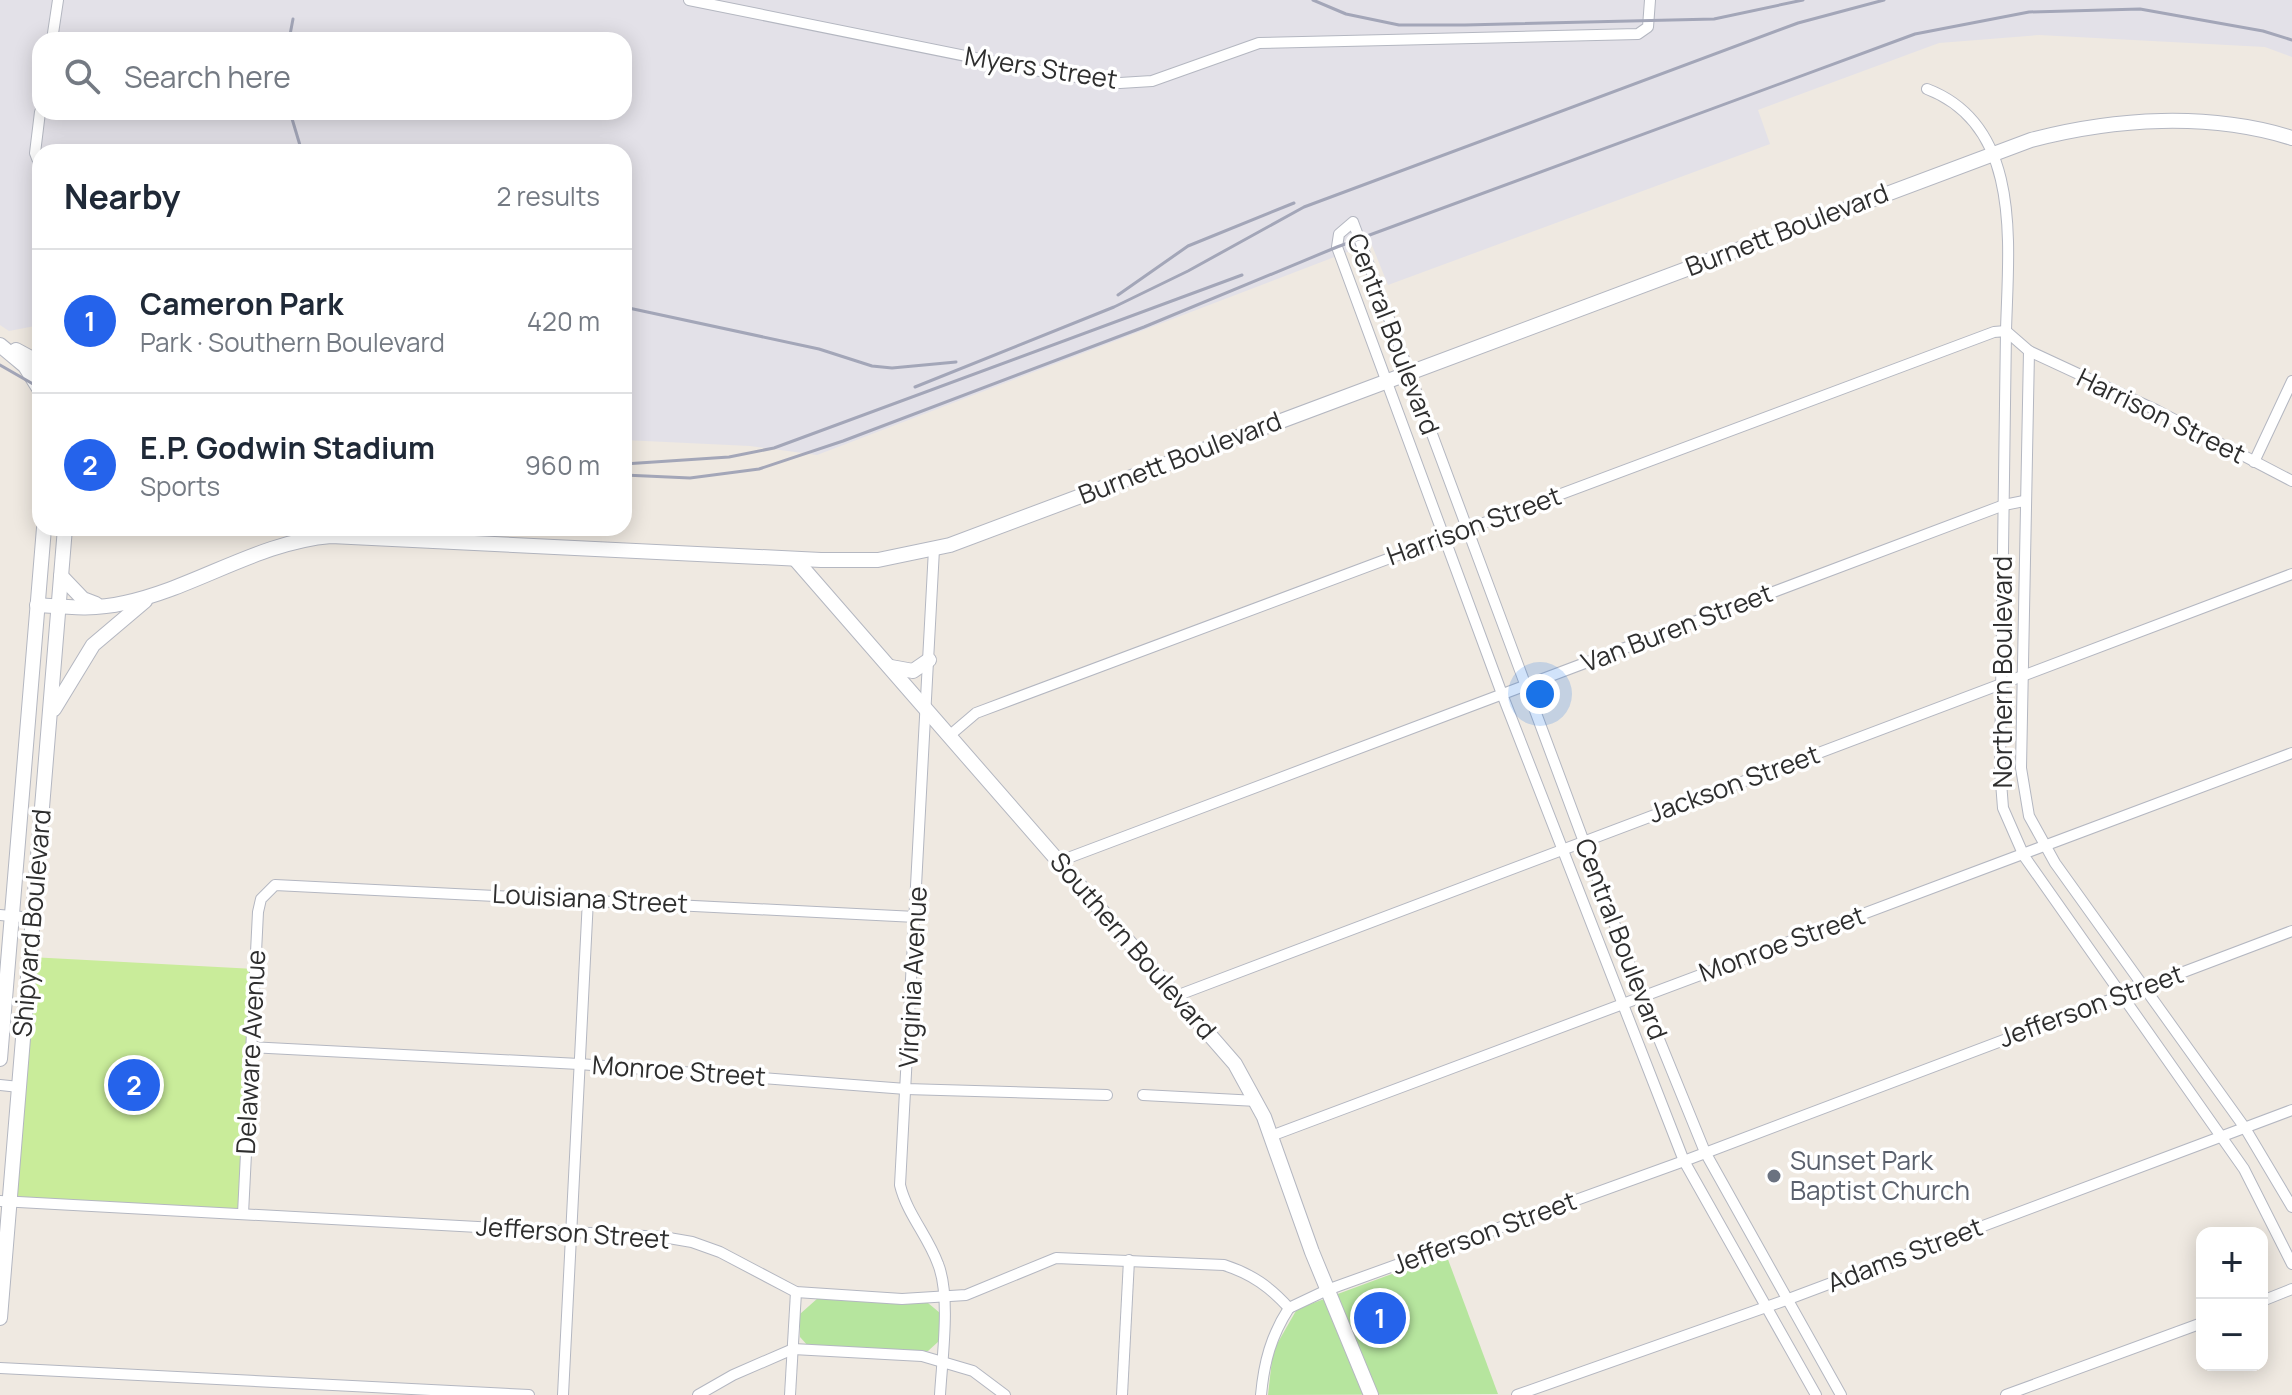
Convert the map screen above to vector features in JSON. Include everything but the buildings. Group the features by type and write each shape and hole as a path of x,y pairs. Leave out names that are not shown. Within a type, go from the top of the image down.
{"main road":[{"name":"Burnett Boulevard","path":"37,605 104,607 157,592 272,549 331,536 795,559 878,560 934,549 1995,152 2080,129 2152,122 2221,124 2292,138"},
{"path":"0,344 32,359"},
{"path":"0,344 25,366 32,377"},
{"name":"Shipyard Boulevard","path":"0,1059 6,916 43,536"},
{"name":"Shipyard Boulevard","path":"0,1318 5,1201 19,1087 64,536"},
{"name":"Southern Boulevard","path":"795,559 1235,1064 1257,1101 1327,1290 1371,1395"},
{"path":"61,576 83,599 104,607"},
{"path":"49,720 69,680 93,645 157,592"},
{"path":"890,667 906,672 929,660"}],"street":[{"path":"53,32 58,0"},
{"name":"Myers Street","path":"689,0 1055,74 1137,83 1259,43 1638,34 1648,27 1650,0"},
{"path":"1927,89 1958,106 1995,152"},
{"path":"36,144 39,120"},
{"name":"Northern Boulevard","path":"1995,152 2008,223 2002,801 2008,823 2024,856 2255,1186 2292,1264"},
{"name":"Central Boulevard","path":"1816,1395 1684,1161 1621,1004 1502,694 1337,247 1339,234 1353,222 1406,373 1641,995 1705,1152 1841,1395"},
{"path":"2006,331 2029,351"},
{"name":"Harrison Street","path":"949,736 976,713 1994,332 2006,331"},
{"name":"Northern Boulevard","path":"2029,351 2021,677 2022,784 2029,816 2045,846 2245,1128 2292,1207"},
{"name":"Harrison Street","path":"2029,351 2156,410 2292,481"},
{"path":"2254,462 2292,381"},
{"name":"Van Buren Street","path":"1060,861 2004,505 2024,501"},
{"name":"Virginia Avenue","path":"934,549 900,1185 904,1202 939,1264 943,1297 940,1395"},
{"name":"Jackson Street","path":"1176,996 2292,574"},
{"name":"Monroe Street","path":"1271,1136 2292,753"},
{"name":"Louisiana Street","path":"266,892 285,883 916,917"},
{"name":"Delaware Avenue","path":"243,1214 258,912 266,892"},
{"path":"563,1395 588,899"},
{"path":"6,916 33,918"},
{"name":"Jefferson Street","path":"5,1201 571,1232 692,1242 796,1292 902,1299 966,1295 1056,1258 1224,1265 1247,1272 1270,1287 1289,1308 1327,1290 1684,1161 2292,931"},
{"name":"Monroe Street","path":"251,1047 579,1064 906,1089 1107,1095"},
{"path":"0,1085 19,1087"},
{"path":"1143,1095 1257,1101"},
{"name":"Adams Street","path":"1517,1395 1786,1300 2292,1110"},
{"path":"1122,1395 1129,1260"},
{"path":"2267,1299 2292,1289"},
{"path":"790,1395 796,1292"},
{"path":"1261,1395 1274,1331 1289,1308"},
{"path":"2006,1395 2196,1325"},
{"path":"698,1395 793,1349 878,1352 942,1361 973,1371 1005,1395"},
{"path":"0,1368 326,1390 529,1395"}],"shaded area":[{"path":"0,0 2292,0 2292,57 2265,47 2039,35 1939,43 1758,110 1770,144 1388,285 1371,243 817,455 750,446 632,440 632,144 32,144 32,327 9,331 0,325"}],"green space":[{"path":"30,957 255,969 243,1214 10,1201"},
{"path":"1446,1254 1498,1394 1268,1395 1273,1351 1297,1309"},
{"path":"818,1298 928,1303 940,1313 939,1341 928,1351 809,1347 800,1337 800,1314"}],"railway":[{"path":"1313,0 1346,14 1399,25 1714,19 1803,0"},
{"path":"915,387 1114,307 1188,271 1304,207 1798,23 1884,0"},
{"path":"632,475 690,478 759,469 843,441 1144,327 1337,247 1915,34 2029,12 2140,9 2263,31 2292,40"},
{"path":"291,32 293,19"},
{"path":"292,120 300,144"},
{"path":"1118,295 1188,246 1294,203"},
{"path":"632,463 729,457 774,448 1242,275"},
{"path":"632,309 819,349 872,366 892,368 956,362"},
{"path":"0,365 32,383"}],"place":[{"name":"E.P. Godwin Stadium","path":"134,1085"},
{"name":"Sunset Park Baptist Church","path":"1774,1176"},
{"name":"Cameron Park","path":"1380,1318"}]}
